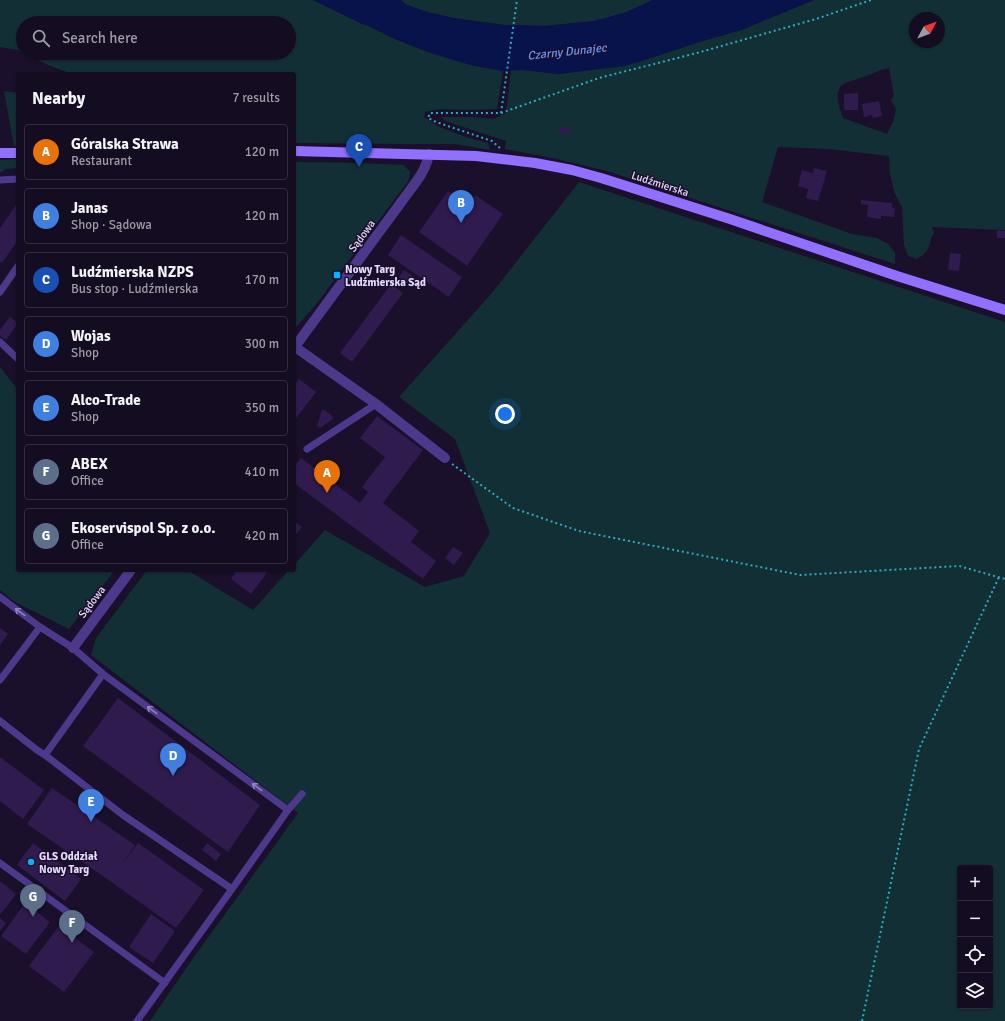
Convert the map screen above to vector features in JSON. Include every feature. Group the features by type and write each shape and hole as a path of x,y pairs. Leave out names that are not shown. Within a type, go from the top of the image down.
{"main road":[{"name":"Ludźmierska","path":"296,151 476,156 541,164 572,170 602,178 730,219 897,276 1005,310"},
{"path":"0,154 16,153"}],"street":[{"name":"Sądowa","path":"296,344 423,172 429,154"},
{"path":"296,348 376,404 445,458"},
{"name":"Sądowa","path":"73,648 130,572"}],"lane":[{"path":"0,180 16,179"},
{"path":"0,292 16,269"},
{"path":"0,342 16,356"},
{"path":"307,449 376,404"},
{"path":"0,597 40,627 73,648 103,674 288,810"},
{"path":"0,680 40,627"},
{"path":"45,755 103,674"},
{"path":"0,721 123,815 232,889"},
{"path":"137,1021 288,810 302,794"},
{"path":"0,863 165,983"}],"path":[{"path":"501,113 517,0"},
{"path":"497,158 501,148 492,141 436,122 428,118 430,113 501,113 599,78 697,53 816,19 871,0"},
{"path":"445,458 513,508 579,531 800,575 959,566 1005,579"},
{"path":"862,1021 919,749 999,577"}],"green space":[{"path":"0,0 313,0 395,39 428,52 471,65 503,71 497,109 440,109 425,112 424,117 439,127 488,143 490,150 455,144 296,143 296,72 67,72 38,60 296,60 296,16 16,16 16,50 0,47"},
{"path":"400,0 653,0 627,12 595,21 545,26 504,25 453,18 427,12 407,5"},
{"path":"814,0 1005,0 1005,230 932,227 934,232 925,253 917,259 908,256 904,245 902,207 895,194 890,174 889,156 829,149 778,147 762,202 852,234 877,238 888,244 895,253 895,264 607,171 505,149 506,141 445,121 441,117 474,117 493,119 506,113 511,70 559,74 639,62 741,30","holes":["889,68 894,96 891,100 896,109 893,122 887,134 843,118 839,106 838,93 842,85"]},
{"path":"4,91 16,93 16,146 14,146"},
{"path":"16,159 16,168 6,169 0,173 0,160"},
{"path":"296,162 404,165 410,172 409,180 318,302 297,326"},
{"path":"579,182 1005,322 1005,1021 150,1021 194,957 298,813 91,655 96,638 146,572 190,572 253,610 287,572 296,572 296,563 325,530 425,587 464,576 490,533 455,439 399,397 492,293"},
{"path":"0,367 16,387 16,572 113,572 69,629 15,602 0,590"}],"water":[{"name":"Czarny Dunajec","path":"313,0 400,0 407,5 427,12 453,18 504,25 545,26 595,21 627,12 653,0 814,0 741,30 632,64 559,74 524,70 503,71 471,65 428,52 395,39"}],"building":[{"path":"858,93 858,110 844,110 844,94"},
{"path":"879,101 882,116 873,118 872,115 864,117 862,104"},
{"path":"570,127 571,133 559,134 559,128"},
{"path":"814,168 827,171 818,201 806,198 808,189 798,186 802,170 813,173"},
{"path":"448,191 468,205 475,195 503,214 467,266 419,232"},
{"path":"861,200 892,203 892,208 895,208 894,217 881,216 881,219 867,217 868,205 861,204"},
{"path":"16,205 16,243 2,263 0,262 0,228"},
{"path":"997,230 1005,231 1005,238 997,238"},
{"path":"401,235 462,277 449,297 388,255"},
{"path":"950,253 961,254 959,271 948,270"},
{"path":"404,270 417,279 412,287 399,277"},
{"path":"391,284 403,293 352,362 340,353"},
{"path":"10,317 16,322 16,326 6,340 0,336 0,330"},
{"path":"299,379 316,392 296,418 296,383"},
{"path":"322,410 325,410 333,417 333,419 320,428 317,426"},
{"path":"377,416 423,450 383,503 419,531 411,542 436,561 423,579 296,484 296,464 301,458 360,503 368,492 362,487 385,457 360,438"},
{"path":"296,522 302,527 296,534"},
{"path":"453,547 463,553 454,565 445,558"},
{"path":"236,572 268,572 251,594 231,579"},
{"path":"0,628 8,634 0,645"},
{"path":"118,698 260,805 228,852 83,746"},
{"path":"0,757 44,790 23,819 0,801"},
{"path":"52,788 135,845 123,863 138,843 204,890 176,928 27,824"},
{"path":"33,843 81,879 65,901 17,865"},
{"path":"207,843 221,854 216,861 202,850"},
{"path":"0,881 16,894 0,915"},
{"path":"25,903 50,922 26,954 1,936"},
{"path":"151,914 175,931 153,963 129,947"},
{"path":"0,918 6,923 0,931"},
{"path":"59,926 94,952 64,992 29,966"}],"place":[{"name":"Ludźmierska NZPS","path":"359,167"},
{"name":"Janas","path":"461,223"},
{"name":"Nowy Targ Ludźmierska Sąd","path":"337,275"},
{"name":"Góralska Strawa","path":"327,493"},
{"name":"Wojas","path":"173,776"},
{"name":"Alco-Trade","path":"91,822"},
{"name":"GLS Oddział Nowy Targ","path":"31,862"},
{"name":"Ekoservispol Sp. z o.o.","path":"33,917"},
{"name":"ABEX","path":"72,943"}]}
